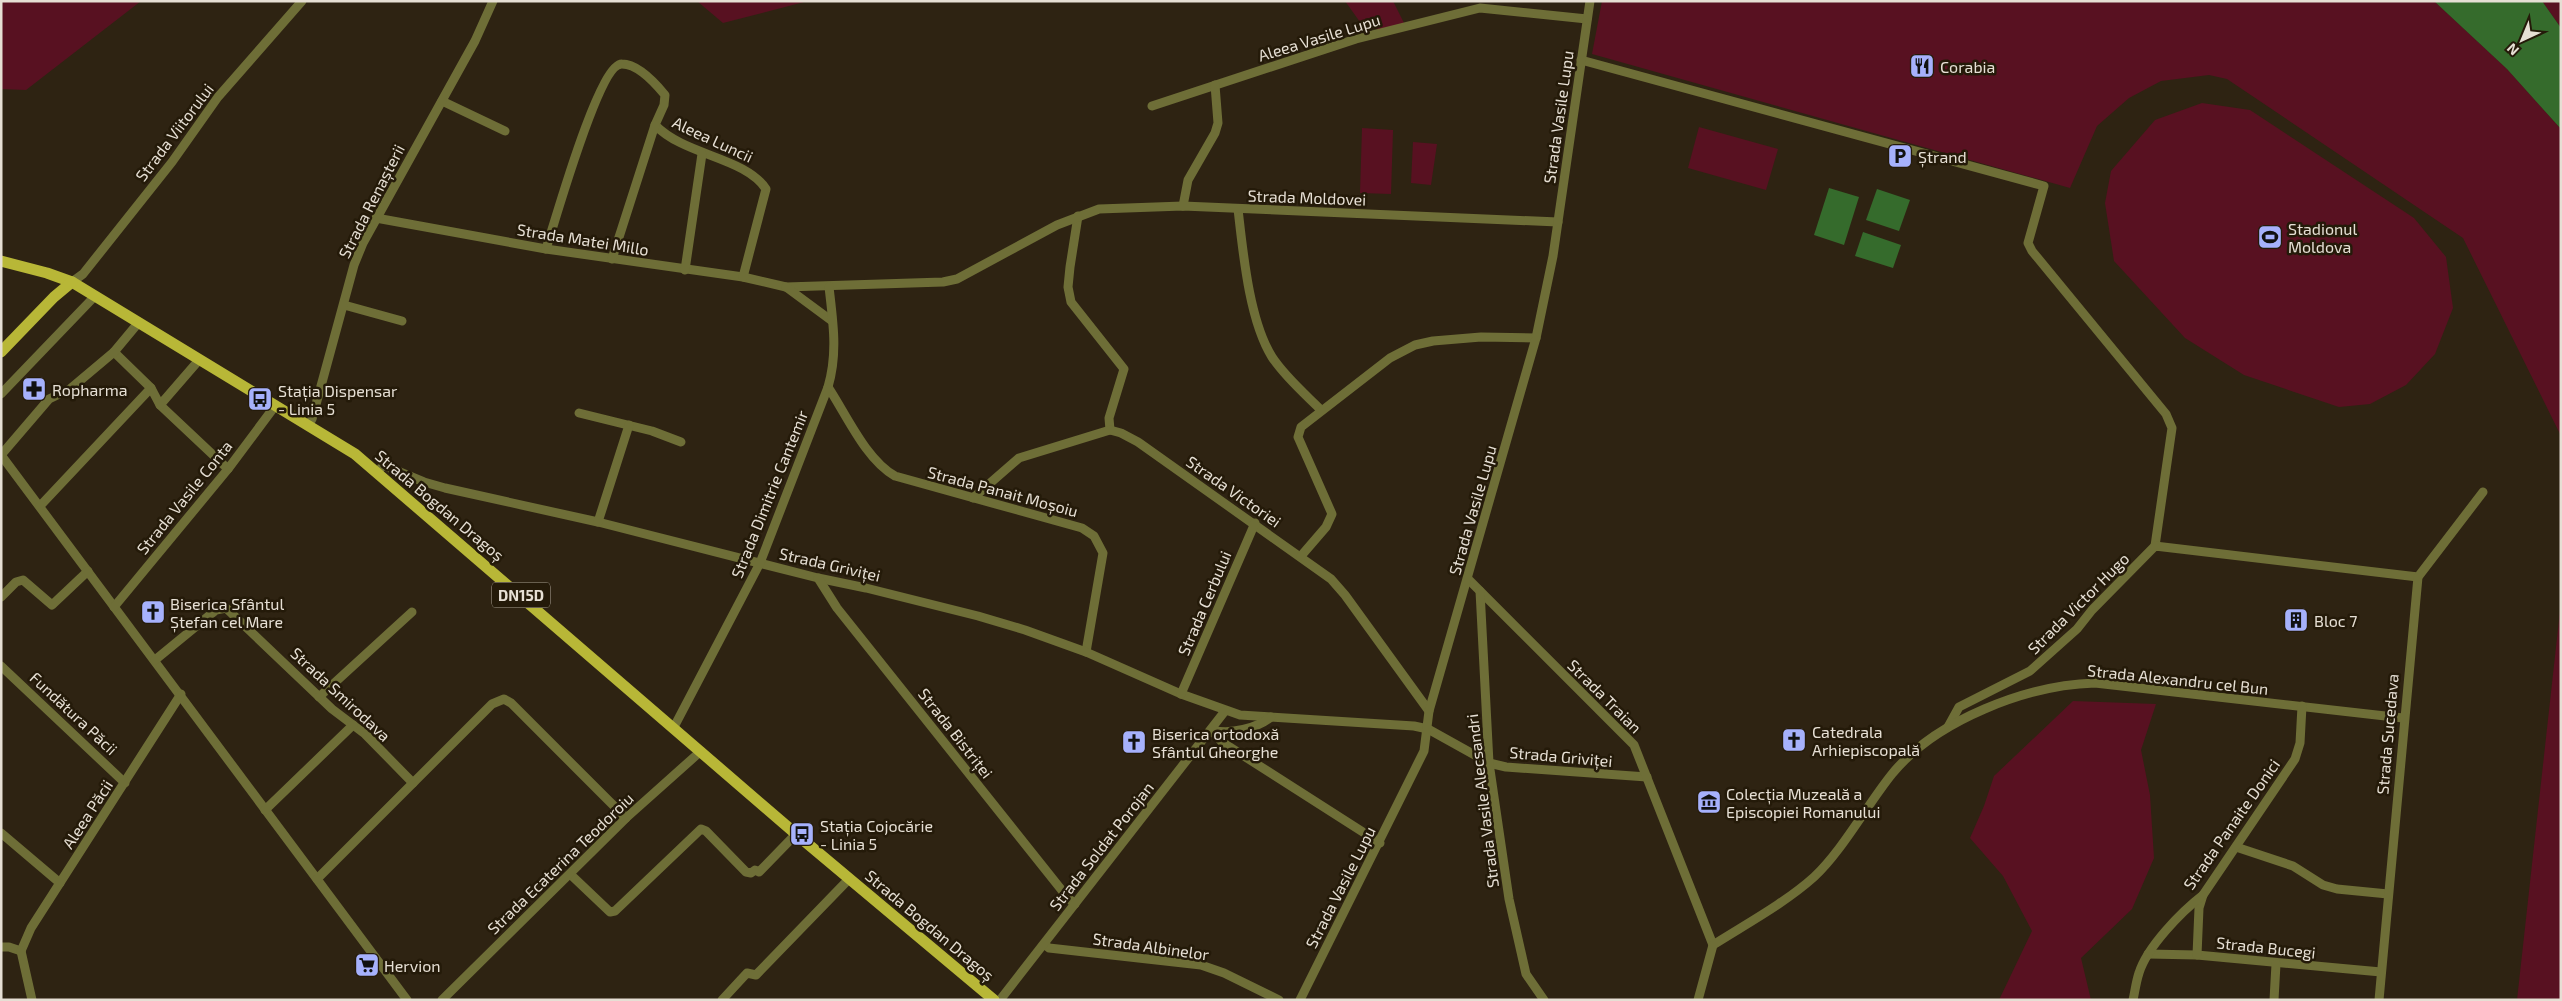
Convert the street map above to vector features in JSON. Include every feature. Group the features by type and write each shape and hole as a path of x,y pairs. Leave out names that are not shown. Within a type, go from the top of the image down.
{"main road":[{"name":"Strada Bogdan Dragoș","path":"1,261 47,273 72,282 355,454 796,834 994,1000"},
{"path":"1,352 54,297 72,282"}],"street":[{"name":"Strada Viitorului","path":"72,282 82,274 172,162 218,97 302,1"},
{"name":"Strada Renașterii","path":"308,426 312,419 354,266 376,218 475,41 493,1"},
{"name":"Strada Vasile Lupu","path":"1300,1000 1380,843 1424,751 1429,711 1536,338 1558,222 1590,1"},
{"name":"Aleea Vasile Lupu","path":"1152,106 1356,39 1480,8 1587,19"},
{"path":"1581,60 2044,186 2028,243 2032,251 2166,414 2172,428 2155,546 2418,577 2483,492"},
{"name":"Aleea Luncii","path":"546,249 586,126 609,75 615,66 622,64 636,69 665,95 664,105 655,125 670,137 702,154 750,172 766,190 743,277"},
{"path":"1183,206 1188,180 1215,133 1218,123 1215,85"},
{"path":"442,100 505,131"},
{"path":"612,260 655,125"},
{"path":"685,270 702,154"},
{"name":"Strada Moldovei","path":"1057,224 1099,209 1183,206 1558,222"},
{"path":"1238,209 1249,292 1265,344 1281,369 1321,410"},
{"path":"973,498 1019,458 1110,430 1109,418 1124,369 1071,302 1068,286 1078,216"},
{"name":"Strada Matei Millo","path":"376,218 612,260 743,277 786,287 943,282 957,279 1057,224"},
{"name":"Strada Matei Millo","path":"786,287 832,321"},
{"name":"Strada Dimitrie Cantemir","path":"674,727 760,563 828,387 835,358 830,287"},
{"path":"1,394 95,296"},
{"path":"344,304 402,321"},
{"path":"139,322 114,352 70,389 49,399 1,455 181,694 407,1000"},
{"path":"1301,556 1326,528 1332,514 1298,437 1301,427 1390,358 1415,345 1432,340 1481,337 1536,338"},
{"path":"114,352 151,388 160,405 228,469"},
{"path":"160,405 199,360"},
{"name":"Strada Panait Moșoiu","path":"828,387 870,454 886,471 904,480 1082,528 1094,536 1103,553 1086,652"},
{"path":"40,506 151,388"},
{"name":"Strada Vasile Conta","path":"114,606 228,469 275,406"},
{"path":"579,414 652,431 681,442"},
{"path":"598,522 628,425"},
{"name":"Strada Victoriei","path":"1110,430 1138,442 1255,523 1331,579 1346,595 1429,711"},
{"path":"1,464 12,469"},
{"name":"Strada Griviței","path":"378,472 383,466 445,488 598,522 818,578 978,616 1025,630 1086,652 1181,694 1240,715 1414,726 1428,729 1489,763 1506,767 1647,777"},
{"name":"Strada Cerbului","path":"1181,694 1255,523"},
{"name":"Strada Victor Hugo","path":"1948,728 1959,707 2030,671 2077,629 2092,610 2155,546"},
{"path":"1,597 16,582 23,580 52,605 88,572"},
{"name":"Strada Sucedava","path":"2379,1000 2418,577"},
{"name":"Strada Bistriței","path":"818,578 837,608 1068,898 1076,904"},
{"name":"Strada Traian","path":"1468,579 1634,745 1713,945"},
{"name":"Strada Vasile Alecsandri","path":"1480,591 1489,763 1513,922 1526,974 1544,1000"},
{"name":"Strada Smirodava","path":"155,660 216,610 226,608 319,697 365,734 413,783"},
{"path":"319,697 412,612"},
{"name":"Fundătura Păcii","path":"1,666 125,783"},
{"name":"Strada Alexandru cel Bun","path":"1713,945 1815,876 1892,773 1920,746 1948,728 1991,707 2021,696 2077,684 2095,683 2404,718"},
{"name":"Aleea Păcii","path":"21,951 31,928 181,694"},
{"path":"317,879 492,704 504,699 511,703 626,818"},
{"name":"Strada Panaite Donici","path":"2133,1000 2139,972 2148,954 2189,906 2203,895 2295,759 2300,743 2302,706"},
{"name":"Strada Soldat Porojan","path":"1000,1000 1225,711"},
{"name":"Strada Griviței","path":"1211,730 1223,733 1263,723 1271,717"},
{"path":"265,810 352,725"},
{"path":"1211,730 1222,742 1380,843"},
{"name":"Strada Ecaterina Teodoroiu","path":"442,1000 626,818 701,751"},
{"path":"570,874 610,912 615,910 701,829 706,831 746,872 751,873 755,870 759,872 796,834"},
{"path":"1,833 60,883"},
{"path":"2236,847 2293,866 2323,885 2337,889 2388,894"},
{"path":"722,1000 747,973 756,974 849,879"},
{"path":"2197,955 2200,908 2203,895"},
{"name":"Strada Albinelor","path":"1044,944 1050,948 1201,965 1224,972 1279,1000"},
{"path":"1698,1000 1713,945"},
{"path":"1,947 10,947 21,951 32,1000"},
{"name":"Strada Bucegi","path":"2148,954 2197,955 2276,964 2381,972"},
{"path":"2274,1000 2276,964"}],"shaded area":[{"path":"1,1 141,1 26,90 1,89"},
{"path":"697,1 808,1 723,23"},
{"path":"1345,1 1393,1 1405,25 1387,29 1365,29"},
{"path":"1602,1 2434,1 2507,69 2561,129 2561,436 2463,238 2227,79 2209,75 2161,81 2129,98 2097,126 2070,188 1592,54"},
{"path":"2434,1 2542,1 2561,28 2561,129 2507,69"},
{"path":"2542,1 2561,1 2561,28"},
{"name":"Stadionul Moldova","path":"2202,103 2250,110 2414,218 2446,257 2453,308 2435,354 2406,385 2370,404 2339,407 2244,375 2185,338 2114,261 2105,203 2111,171 2155,120"},
{"path":"1699,127 1778,149 1766,190 1688,168"},
{"path":"1362,128 1393,130 1391,194 1360,193"},
{"path":"1413,142 1437,144 1431,185 1411,183"},
{"path":"1829,188 1859,197 1844,245 1814,235"},
{"path":"1877,189 1910,200 1899,231 1866,220"},
{"path":"1863,232 1901,245 1893,268 1855,256"},
{"path":"2561,602 2561,1000 2517,1000"},
{"path":"2073,701 2156,704 2141,750 2150,795 2154,858 2132,909 2081,958 2091,1000 1999,1000 2032,931 2003,876 1970,838 1984,806 1994,776"}],"place":[{"name":"Corabia","path":"1922,66"},
{"name":"Ștrand","path":"1900,156"},
{"name":"Stadionul Moldova","path":"2270,237"},
{"name":"Ropharma","path":"34,389"},
{"name":"Stația Dispensar - Linia 5","path":"260,399"},
{"name":"Biserica Sfântul Ștefan cel Mare","path":"153,612"},
{"name":"Bloc 7","path":"2296,620"},
{"name":"Catedrala Arhiepiscopală","path":"1794,740"},
{"name":"Biserica ortodoxă Sfântul Gheorghe","path":"1134,742"},
{"name":"Colecția Muzeală a Episcopiei Romanului","path":"1709,802"},
{"name":"Stația Cojocărie - Linia 5","path":"802,834"},
{"name":"Hervion","path":"367,965"}]}
